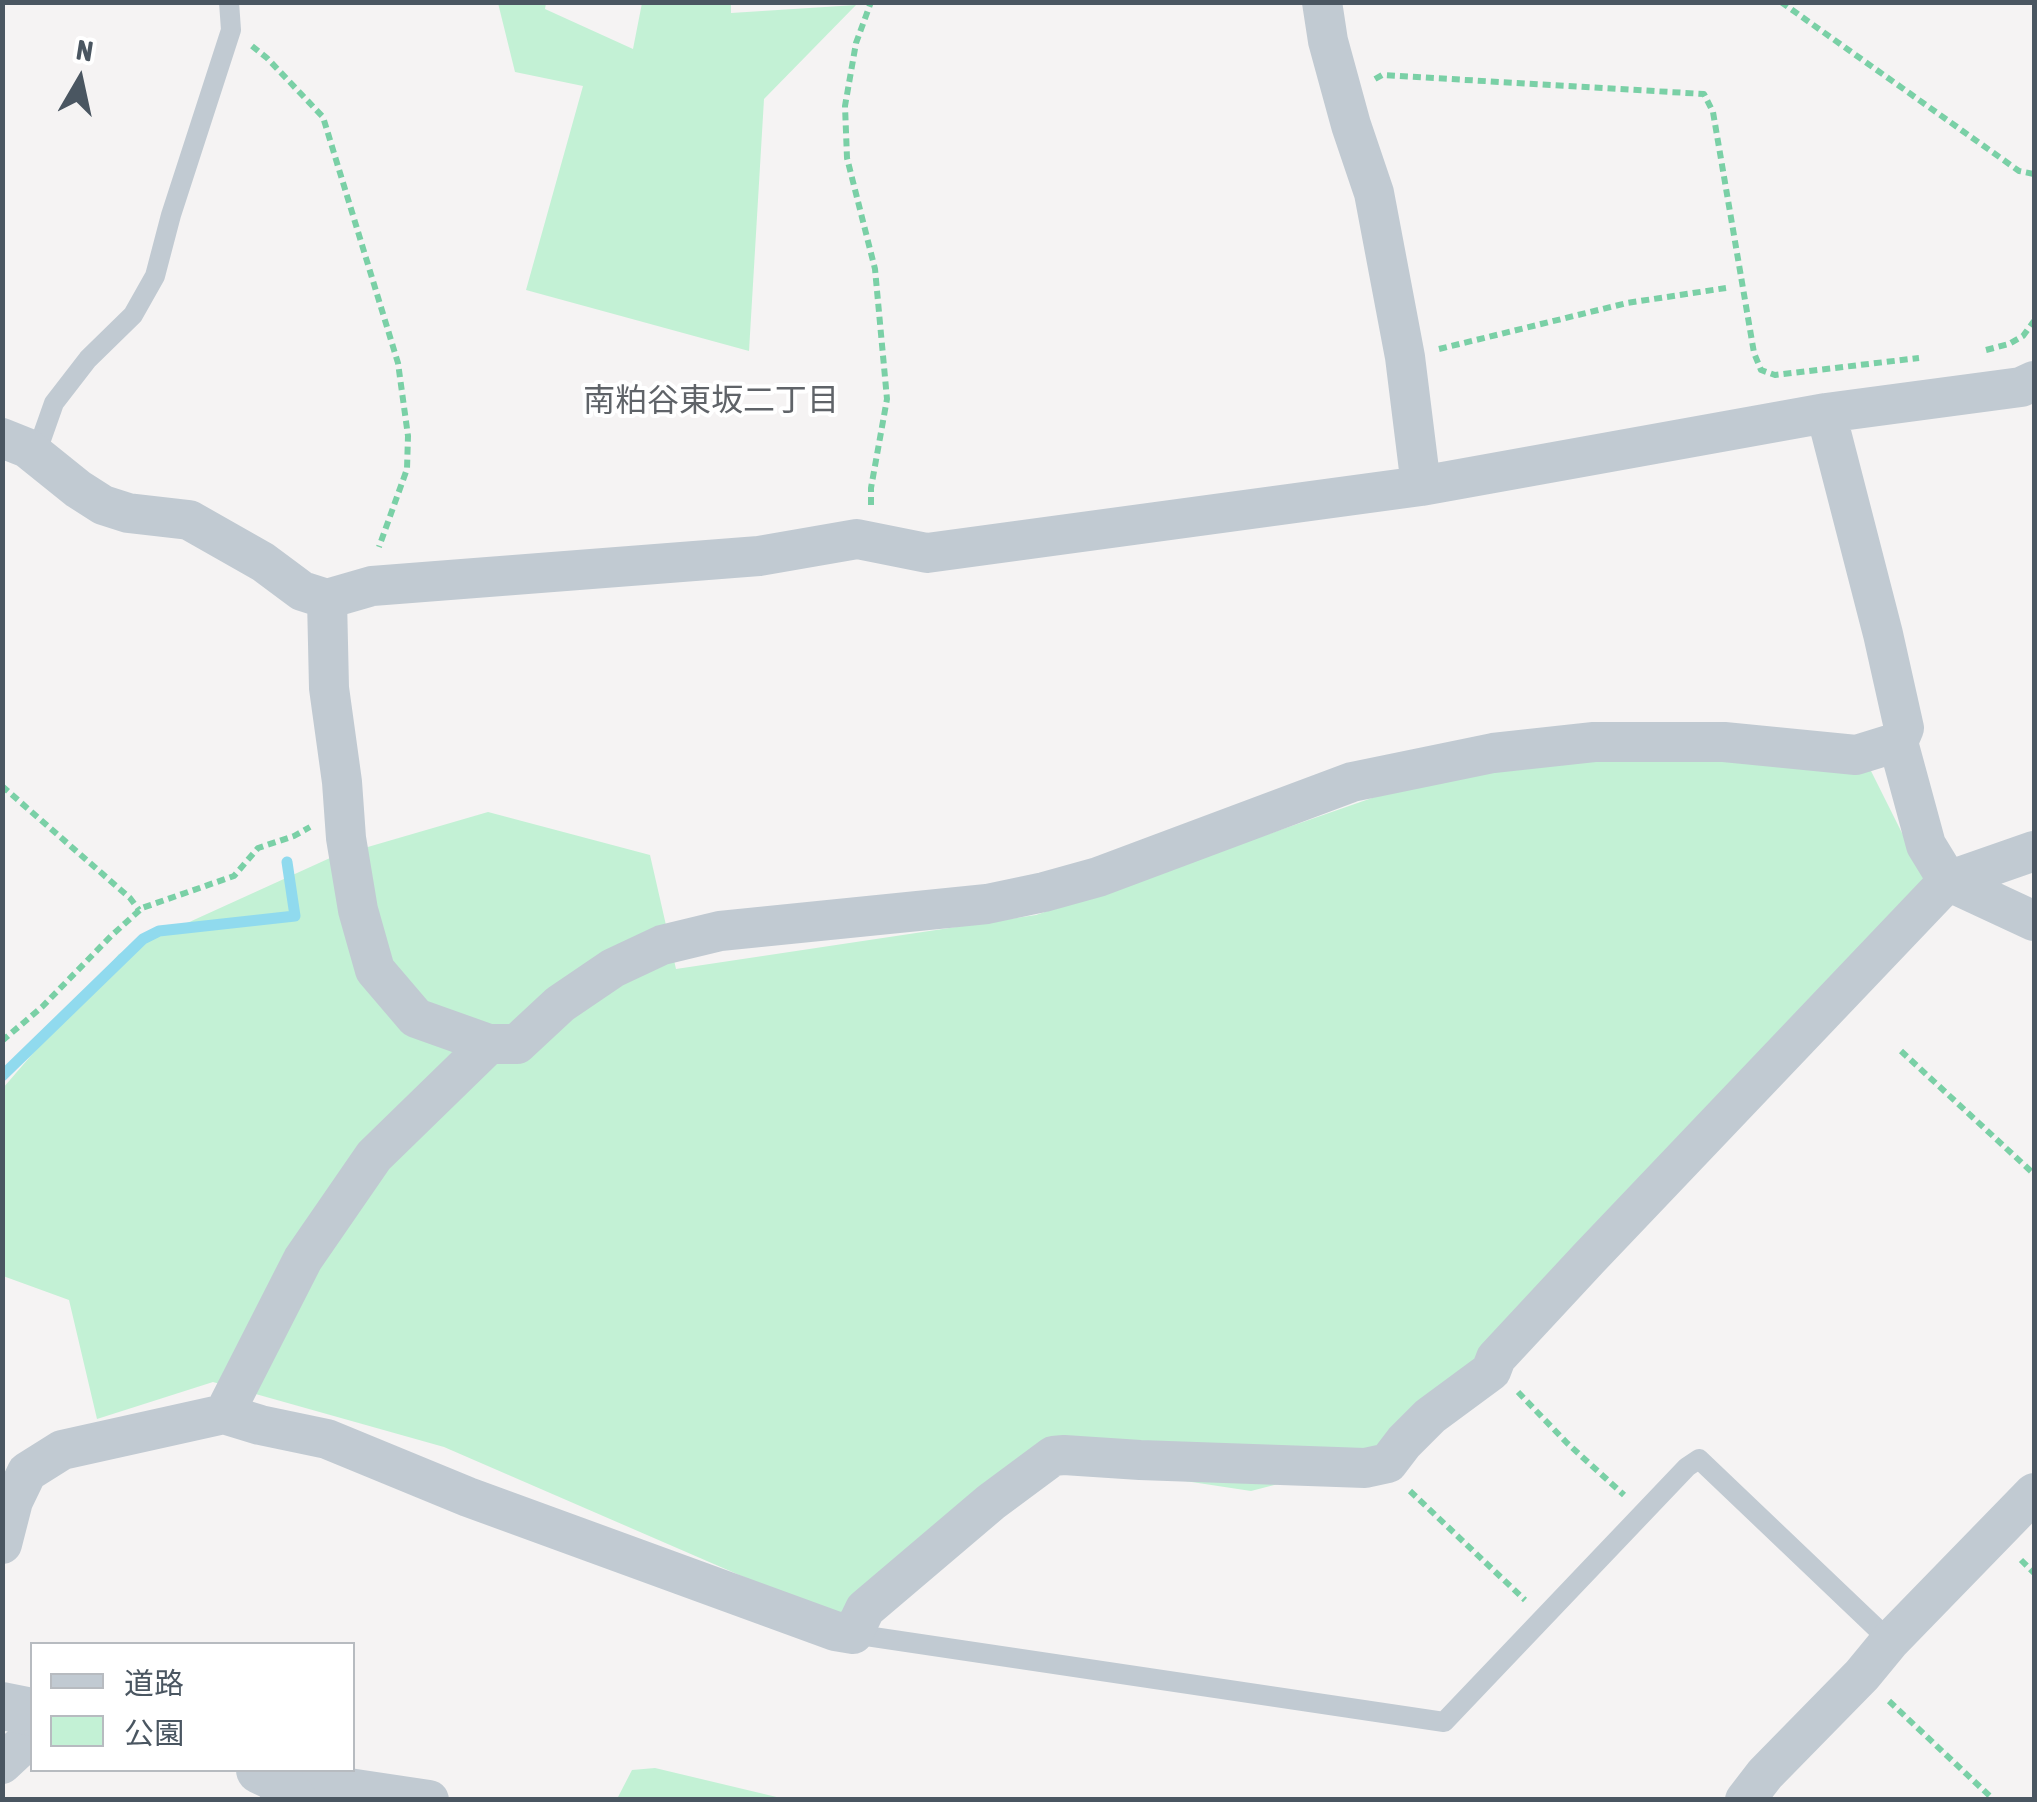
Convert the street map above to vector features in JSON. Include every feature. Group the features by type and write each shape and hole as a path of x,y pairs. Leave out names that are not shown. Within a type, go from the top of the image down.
{"street":[{"path":"1322,2 1328,41 1374,192 1405,357 1420,486"},
{"path":"19,446 103,505 128,513 189,520 263,562 302,592 326,599 372,586 759,556 857,539 927,553 1420,486 1826,413 2021,388 2034,381"},
{"path":"1826,413 1883,634 1904,728 1898,742 1926,845 1948,881 2034,921"},
{"path":"326,599 329,688 352,876 375,970 416,1018 489,1044 517,1044 560,1004 612,968 662,944 720,931 987,904 1044,892 1098,877 1352,782 1493,753 1594,742 1724,742 1856,754 1898,742"},
{"path":"2,1544 13,1501 27,1472 62,1450 224,1414 327,1439 468,1497 852,1634 865,1609 990,1502 1053,1456 1365,1468 1388,1463 1430,1416 1491,1371 1496,1358 1589,1258 1948,881 2034,851"},
{"path":"224,1414 303,1258 374,1156 489,1044"},
{"path":"1746,1800 1765,1774 2034,1492"},
{"path":"2,1706 30,1712"},
{"path":"2,1764 30,1738"},
{"path":"276,1782 428,1800"}],"lane":[{"path":"19,446 88,358 133,315 155,276 232,30 229,2"},
{"path":"852,1634 1444,1722 1687,1466 1699,1459 1890,1641"}],"path":[{"path":"870,542 872,488 887,398 875,269 847,158 845,106 856,43 871,2"},
{"path":"1781,2 2019,171 2034,174"},
{"path":"232,30 268,58 323,116 398,364 408,436 407,469 374,560 372,586"},
{"path":"1354,133 1361,120 1364,94 1370,82 1382,76 1704,94 1713,112 1754,353 1761,370 1776,375 1923,358"},
{"path":"1405,357 1626,303 1726,288"},
{"path":"1978,351 2009,344 2023,336 2034,321"},
{"path":"2,786 139,910"},
{"path":"2,1042 139,910 234,876 258,848 294,836 344,802"},
{"path":"1901,1051 2034,1174"},
{"path":"1492,1366 1567,1443 1644,1512"},
{"path":"1388,1463 1402,1483 1543,1617"},
{"path":"1862,1675 1994,1800"}],"green space":[{"path":"498,3 546,3 545,9 633,49 642,3 731,3 731,13 856,5 764,99 749,351 526,290 583,86 515,72"},
{"path":"1639,752 1870,769 1930,889 1386,1456 1251,1491 1119,1471 1014,1461 843,1620 444,1447 213,1382 97,1419 69,1300 3,1276 3,1088 119,954 330,858 488,812 650,855 676,969 1036,915 1438,775"},
{"path":"655,1768 785,1799 617,1799 632,1770"}],"waterway":[{"path":"2,1076 143,939 159,931 295,916 287,862"}],"district":[{"name":"南粕谷東坂二丁目","path":"711,401"}]}
